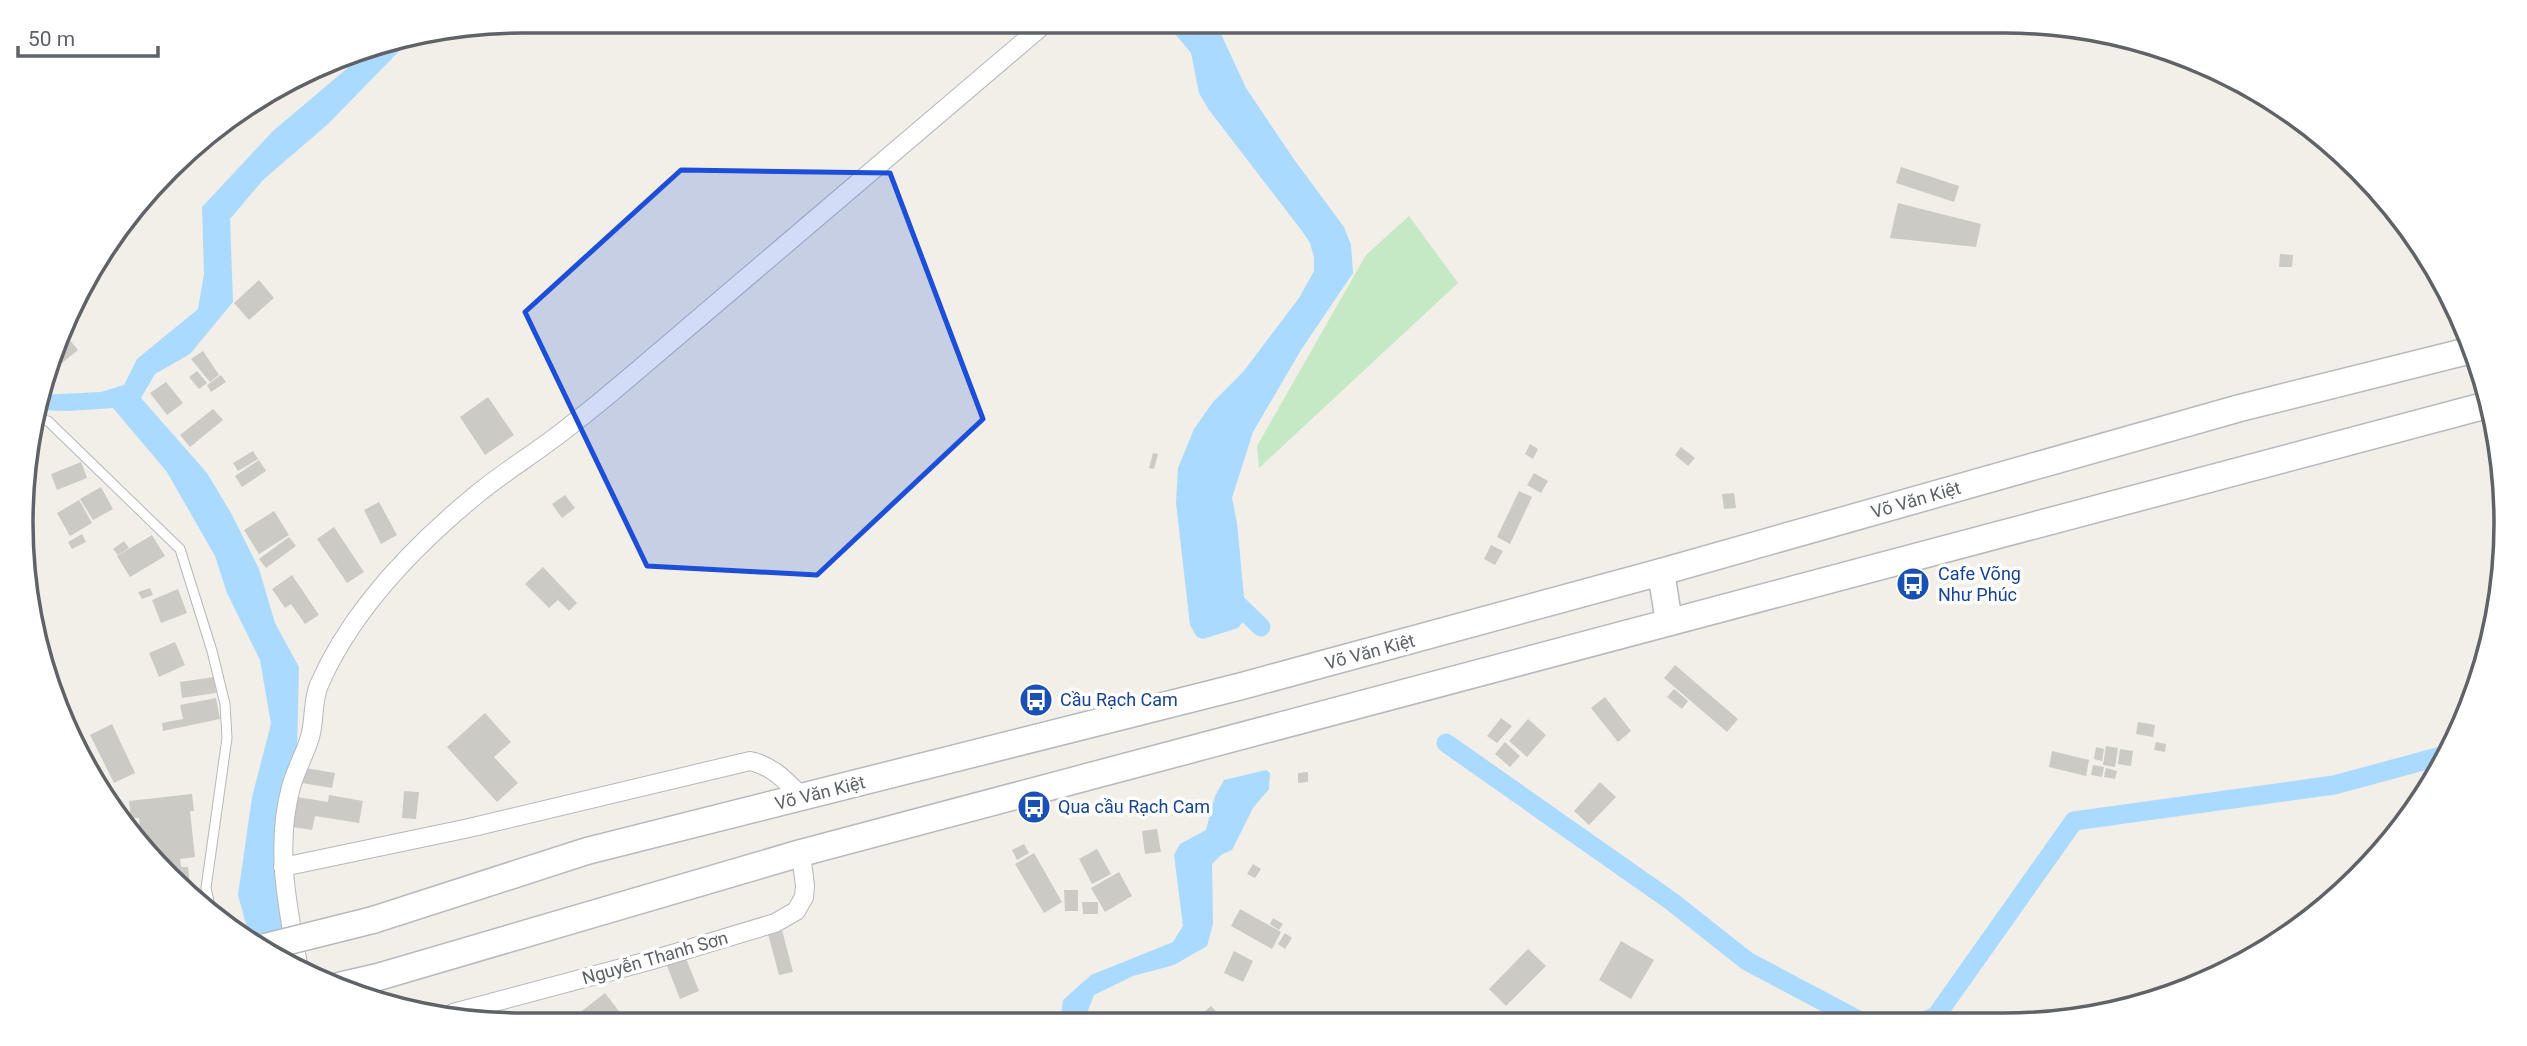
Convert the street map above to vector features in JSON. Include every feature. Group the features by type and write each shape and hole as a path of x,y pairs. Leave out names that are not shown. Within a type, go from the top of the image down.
{"main road":[{"name":"Võ Văn Kiệt","path":"274,945 373,920 587,851 1242,687 2240,408 2462,352"},
{"path":"355,982 801,853 2479,407"},
{"path":"1661,572 1669,622"}],"street":[{"path":"297,957 286,903 283,867 286,813 297,769 309,739 319,684 358,618 393,575 476,495 564,431 631,376 1034,33"},
{"path":"283,867 469,828 750,761 765,764 802,797"},
{"name":"Nguyễn Thanh Sơn","path":"466,1010 652,960 775,923 796,911 804,897 806,886 801,853"}],"lane":[{"path":"45,420 180,549 212,651 225,704 227,738 206,888 208,898"}],"highlighted area":[{"path":"681,170 890,173 983,419 817,575 647,566 525,312"}],"green space":[{"path":"1409,216 1458,283 1259,468 1257,446 1366,255"}],"water":[{"path":"1174,33 1221,33 1246,88 1344,227 1351,245 1353,273 1301,350 1253,432 1232,498 1246,618 1238,628 1203,639 1197,637 1190,625 1176,503 1178,468 1194,429 1213,402 1243,372 1299,298 1314,271 1314,257 1310,243 1302,231 1209,110 1199,93 1191,53"},
{"path":"401,49 328,124 263,180 230,219 233,302 190,354 155,374 141,398 207,473 231,513 259,569 275,623 299,667 297,752 280,828 293,955 247,927 238,895 252,797 271,724 260,660 227,593 215,556 167,472 113,408 47,410 50,394 101,392 124,385 137,359 198,309 204,274 202,207 273,131 351,65"},
{"path":"1266,770 1270,773 1269,789 1253,808 1232,850 1221,855 1212,864 1213,924 1207,946 1174,965 1133,976 1094,995 1087,1013 1061,1013 1063,1000 1091,975 1173,942 1183,926 1174,855 1180,844 1206,830 1215,796 1224,780"}],"building":[{"path":"1901,167 1959,186 1954,202 1896,183"},
{"path":"1898,203 1981,224 1976,247 1890,238"},
{"path":"2280,254 2293,255 2292,267 2279,267"},
{"path":"259,280 274,298 249,320 234,303"},
{"path":"69,340 78,350 59,365"},
{"path":"203,351 219,375 210,382 191,359"},
{"path":"197,371 207,383 199,389 189,377"},
{"path":"221,375 226,382 211,392 207,385"},
{"path":"166,382 183,403 167,415 150,393"},
{"path":"488,397 514,435 485,455 460,417"},
{"path":"213,409 223,420 190,447 180,435"},
{"path":"1530,444 1538,449 1533,459 1525,454"},
{"path":"1681,447 1695,458 1688,466 1675,455"},
{"path":"253,451 258,459 238,471 233,463"},
{"path":"1153,453 1158,454 1154,469 1149,468"},
{"path":"259,460 266,471 242,487 235,476"},
{"path":"81,462 87,478 57,490 51,474"},
{"path":"1534,473 1548,481 1541,493 1527,485"},
{"path":"101,487 113,509 93,520 80,499"},
{"path":"1519,491 1532,497 1510,544 1497,537"},
{"path":"1734,493 1736,508 1724,509 1722,494"},
{"path":"565,495 575,508 562,518 552,504"},
{"path":"79,500 92,523 70,536 57,513"},
{"path":"379,502 397,535 381,544 364,510"},
{"path":"274,511 289,535 259,554 244,530"},
{"path":"334,527 364,572 347,583 317,539"},
{"path":"82,534 86,542 72,549 68,542"},
{"path":"152,535 165,556 130,577 117,556"},
{"path":"289,537 296,546 266,568 259,559"},
{"path":"124,541 129,548 118,555 113,549"},
{"path":"1491,545 1503,551 1495,565 1484,559"},
{"path":"543,567 577,603 569,611 558,600 549,608 525,584"},
{"path":"292,575 319,615 305,624 291,604 285,608 272,589"},
{"path":"150,588 153,595 142,599 138,592"},
{"path":"178,589 187,613 161,623 152,600"},
{"path":"175,642 185,665 159,677 149,653"},
{"path":"1675,665 1738,719 1727,732 1664,678"},
{"path":"214,677 216,693 182,698 180,682"},
{"path":"1674,689 1688,701 1682,709 1667,697"},
{"path":"1605,697 1631,731 1618,742 1591,708"},
{"path":"216,698 220,719 163,731 162,723 183,719 180,705"},
{"path":"485,713 511,742 494,757 518,783 497,802 447,747"},
{"path":"1501,718 1512,726 1497,743 1487,736"},
{"path":"1528,719 1546,735 1527,757 1509,741"},
{"path":"2138,722 2155,725 2153,737 2136,734"},
{"path":"112,724 135,773 114,783 90,735"},
{"path":"1505,742 1520,756 1510,767 1495,754"},
{"path":"2156,742 2166,744 2165,752 2154,750"},
{"path":"2106,746 2118,748 2115,767 2103,765"},
{"path":"2096,747 2104,749 2102,761 2094,759"},
{"path":"2120,749 2133,751 2131,766 2118,764"},
{"path":"2052,751 2089,760 2086,776 2049,767"},
{"path":"2093,765 2104,767 2102,777 2091,775"},
{"path":"305,768 335,773 332,788 302,783"},
{"path":"2106,768 2117,771 2115,779 2104,777"},
{"path":"1308,772 1308,782 1298,783 1298,773"},
{"path":"1600,782 1616,797 1589,825 1574,811"},
{"path":"404,791 419,792 416,819 402,818"},
{"path":"192,794 194,811 190,811 195,857 180,859 181,867 188,867 190,881 140,828 139,818 132,818 129,801"},
{"path":"329,795 363,801 359,823 315,816 312,830 286,826 291,796 328,802"},
{"path":"1157,829 1161,852 1145,854 1142,831"},
{"path":"1024,844 1029,853 1017,860 1012,850"},
{"path":"1097,849 1111,874 1092,884 1079,859"},
{"path":"1034,853 1062,902 1044,913 1015,864"},
{"path":"1253,864 1261,869 1255,878 1247,874"},
{"path":"1119,872 1132,896 1105,912 1091,888"},
{"path":"1064,890 1078,890 1078,911 1065,911"},
{"path":"1082,902 1098,902 1098,914 1083,914"},
{"path":"1240,909 1281,932 1272,949 1231,926"},
{"path":"1273,918 1283,924 1279,930 1270,924"},
{"path":"782,930 793,972 779,975 768,934"},
{"path":"1285,933 1292,938 1285,949 1278,944"},
{"path":"1621,941 1654,960 1631,999 1599,980"},
{"path":"1528,949 1546,966 1506,1006 1489,989"},
{"path":"1234,951 1253,961 1243,982 1224,973"},
{"path":"685,956 699,991 680,999 666,963"},
{"path":"605,993 620,1013 579,1013"},
{"path":"1211,1006 1218,1013 1203,1013"}],"waterway":[{"path":"1227,594 1261,627"},
{"path":"1446,743 1671,901 1747,961 1845,1013"},
{"path":"1938,1013 2074,821 2334,785 2433,758"}],"place":[{"name":"Cafe Võng Như Phúc","path":"1913,584"},
{"name":"Cầu Rạch Cam","path":"1036,700"},
{"name":"Qua cầu Rạch Cam","path":"1034,807"}]}
